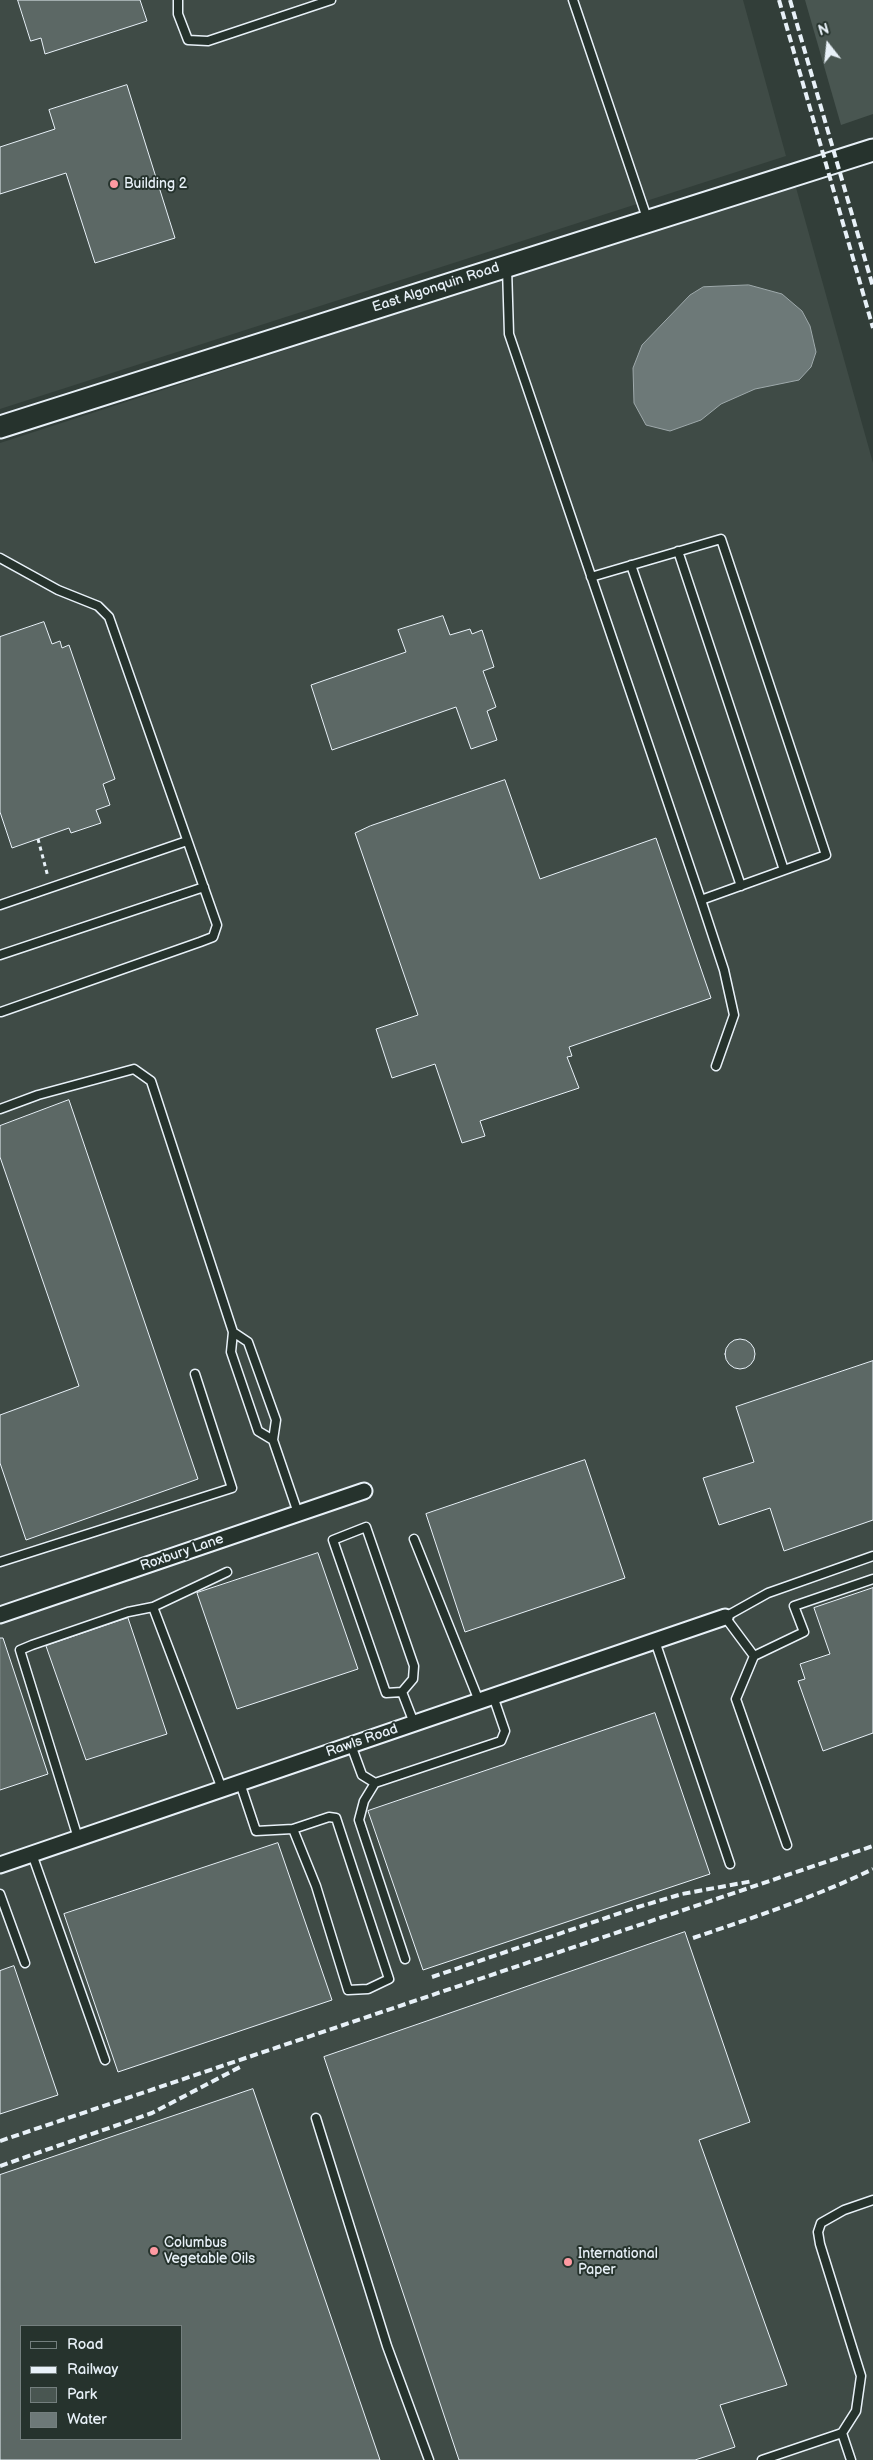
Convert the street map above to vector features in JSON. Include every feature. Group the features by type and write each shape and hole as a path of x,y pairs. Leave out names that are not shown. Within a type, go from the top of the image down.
{"main road":[{"name":"East Algonquin Road","path":"0,427 873,150"}],"street":[{"name":"Roxbury Lane","path":"0,1616 364,1491"},
{"name":"Rawls Road","path":"0,1865 725,1617"}],"lane":[{"path":"178,0 178,14 188,40 208,41 331,0"},
{"path":"573,0 648,221"},
{"path":"507,266 509,334 724,970 734,1015 716,1066"},
{"path":"591,577 720,539 826,855 701,900"},
{"path":"678,551 784,870"},
{"path":"0,558 58,590 98,606 108,617 217,926 213,937 0,1011"},
{"path":"630,565 741,886"},
{"path":"0,905 187,841"},
{"path":"0,955 204,887"},
{"path":"0,1109 38,1095 134,1069 152,1081 233,1332 231,1352 258,1431 273,1440"},
{"path":"233,1332 248,1342 276,1420 273,1440 298,1513"},
{"path":"0,1562 232,1488 195,1374"},
{"path":"366,1527 414,1666 413,1679 402,1692 386,1693 333,1540 366,1527"},
{"path":"405,1959 359,1820 364,1801 375,1783 501,1741 505,1731 486,1699 414,1539"},
{"path":"754,1656 725,1617 768,1593 873,1556"},
{"path":"78,1838 20,1650 128,1612 153,1607 227,1572"},
{"path":"787,1845 736,1699 754,1656 804,1632 794,1606 873,1579"},
{"path":"153,1607 222,1789"},
{"path":"655,1641 730,1864"},
{"path":"402,1692 414,1724"},
{"path":"351,1745 362,1775 375,1783"},
{"path":"240,1783 256,1831 294,1829 329,1817 336,1818 389,1979 368,1989 348,1990 316,1886 294,1829"},
{"path":"32,1854 105,2060"},
{"path":"0,1894 25,1963"},
{"path":"316,2118 388,2346 429,2460"},
{"path":"762,2460 842,2433 856,2411 861,2376 820,2244 818,2232 821,2222 844,2210 873,2200"},
{"path":"842,2433 851,2460"}],"path":[{"path":"38,839 49,880"}],"shaded area":[{"path":"0,0 743,0 786,156 0,409"},
{"path":"795,184 873,463 873,2460 0,2460 0,443"}],"green space":[{"path":"805,0 873,0 873,114 841,125"}],"water":[{"path":"749,285 782,294 802,311 810,326 816,352 811,367 799,380 755,389 721,404 701,420 670,431 646,425 634,403 633,368 642,345 690,295 703,287"}],"building":[{"path":"18,0 140,0 147,21 45,54 41,38 31,41"},
{"name":"Building 2","path":"127,85 175,238 95,263 66,173 0,194 0,147 55,129 49,110"},
{"path":"443,616 450,635 470,629 472,634 482,630 494,667 483,671 496,707 487,711 497,740 471,749 456,707 332,750 311,685 406,652 398,630"},
{"path":"44,622 52,644 60,641 62,648 69,645 115,779 103,784 110,805 96,810 101,823 71,833 69,828 12,848 0,812 0,637"},
{"path":"505,780 540,879 656,838 711,998 569,1047 572,1056 567,1057 579,1088 480,1121 485,1136 462,1143 435,1064 392,1078 376,1029 418,1015 355,833 370,826"},
{"path":"69,1100 198,1479 26,1540 0,1463 0,1415 79,1386 0,1157 0,1126"},
{"path":"740,1339 751,1343 755,1354 751,1365 740,1369 729,1365 725,1354 729,1343"},
{"path":"873,1361 873,1520 784,1551 770,1508 719,1525 703,1478 754,1462 736,1407"},
{"path":"585,1460 625,1578 465,1632 426,1514"},
{"path":"318,1553 358,1669 237,1709 197,1593"},
{"path":"873,1588 873,1733 823,1751 798,1681 805,1679 800,1664 830,1654 814,1608"},
{"path":"128,1618 167,1734 86,1760 46,1646"},
{"path":"0,1638 3,1638 48,1774 0,1790"},
{"path":"655,1713 710,1874 423,1970 368,1811"},
{"path":"278,1843 332,2000 118,2072 64,1914"},
{"name":"International Paper","path":"685,1932 750,2122 699,2140 787,2385 720,2405 735,2447 695,2460 459,2460 324,2057"},
{"path":"14,1966 58,2095 0,2114 0,1971"},
{"name":"Columbus Vegetable Oils","path":"253,2089 380,2460 0,2460 0,2175"}],"railway":[{"path":"779,0 873,328"},
{"path":"790,0 873,287"},
{"path":"0,2141 873,1846"},
{"path":"693,1938 807,1898 873,1869"},
{"path":"432,1977 638,1907 682,1894 753,1881"},
{"path":"0,2166 152,2113 240,2067"}],"place":[{"name":"Building 2","path":"114,184"},
{"name":"Columbus Vegetable Oils","path":"154,2251"},
{"name":"International Paper","path":"568,2262"}]}
